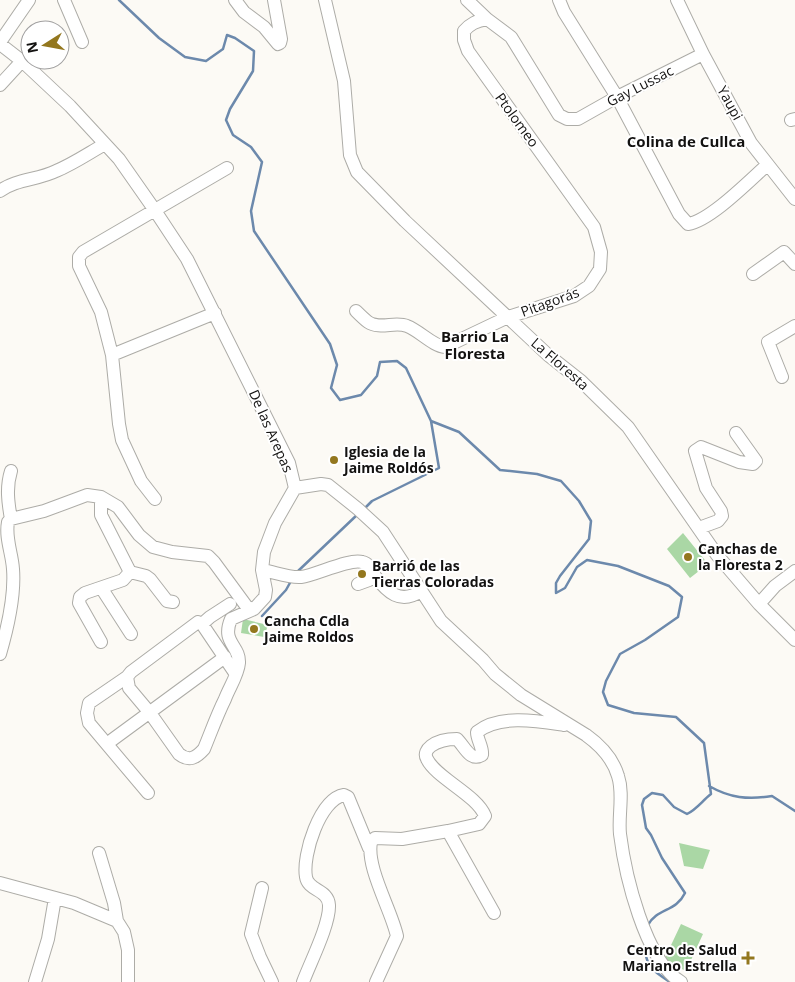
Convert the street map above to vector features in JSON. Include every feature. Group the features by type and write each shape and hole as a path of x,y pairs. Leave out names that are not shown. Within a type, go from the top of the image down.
{"street":[{"path":"0,43 29,0"},
{"path":"64,0 82,42"},
{"path":"235,0 244,12 264,27 278,44 280,39 274,0"},
{"name":"La Floresta","path":"325,0 344,81 350,155 357,172 405,221 508,318 548,355 581,381 628,427 717,554 759,604 795,640"},
{"path":"467,0 487,19"},
{"path":"559,0 564,12 617,97 679,214 688,224 716,210 768,164"},
{"name":"Yaupi","path":"677,0 703,54 751,143 793,196"},
{"name":"Gay Lussac","path":"487,19 511,37 559,115 567,119 578,119 617,97 703,54"},
{"name":"Ptolomeo","path":"487,19 478,20 469,25 464,32 464,40 468,51 594,227"},
{"name":"De las Arepas","path":"0,43 20,59"},
{"path":"0,84 20,63"},
{"name":"De las Arepas","path":"32,70 70,106 118,159 187,259 289,462 295,488 275,523 264,552 262,570 266,590 265,597 254,608"},
{"path":"0,191 9,184 32,180 56,172 105,144"},
{"path":"155,499 141,481 122,440 118,424 112,355 101,312 79,266 79,257 83,252 154,209 227,168"},
{"name":"Pitagorás","path":"356,311 369,323 376,325 400,323 422,333 435,344 446,347 508,318 574,296 589,286 600,269 601,252 594,227"},
{"path":"753,274 784,252 795,264"},
{"path":"112,355 215,313"},
{"path":"782,377 768,342 795,326"},
{"path":"699,528 718,521 722,516 721,511 706,488 695,451 701,447 739,462 753,464 756,461 754,457 736,433"},
{"path":"11,471 7,482 7,491 11,519"},
{"path":"295,488 314,484 328,485 361,511 383,532 441,621 495,674 521,695 597,743 605,752 618,777 620,787 620,833 628,876 641,921 650,943 663,965 674,978 681,982"},
{"path":"0,654 6,634 14,570 7,529 8,522 11,519 44,511 87,495 101,497 118,507 139,535 153,547 172,552 208,556 247,607 254,608"},
{"path":"101,497 101,515 130,572 146,576 167,601 172,602"},
{"path":"262,570 287,576 301,576 358,561 369,566 386,590 392,595 413,596 421,591"},
{"path":"759,604 775,586 795,571"},
{"path":"101,642 79,603 80,597 85,593 123,580 130,572"},
{"path":"358,584 375,576"},
{"path":"102,588 131,634"},
{"path":"202,624 230,604"},
{"path":"127,677 129,688 150,713 179,754 184,758 191,759 198,756 204,749 239,662 227,632 229,625 231,620 254,608"},
{"path":"148,793 89,723 87,712 90,703 198,622 202,624 236,673"},
{"path":"112,740 225,657"},
{"path":"369,848 375,838 402,839 448,831 479,824 485,816 483,811 434,768 426,758 425,753 427,749 440,741 457,739 470,756 475,758 482,755 483,752 478,743 477,732 490,726 505,722 522,721 569,725"},
{"path":"303,982 322,934 329,906 325,895 312,887 306,879 305,860 308,845 319,821 332,801 344,795 348,797 369,848 375,874 397,936 376,982"},
{"path":"448,831 494,913"},
{"path":"99,853 114,903 117,921 124,932 128,950 128,982"},
{"path":"0,883 74,903 117,921"},
{"path":"262,888 251,934 256,950 272,982"},
{"path":"35,982 48,939 55,898"}],"green space":[{"name":"Canchas de la Floresta 2","path":"683,533 708,564 690,578 667,549"},
{"name":"Cancha Cdla Jaime Roldos","path":"243,619 268,625 264,637 241,633"},
{"path":"679,843 710,850 703,869 684,866"},
{"path":"681,924 703,934 686,971 664,960"}],"waterway":[{"path":"119,0 159,38 185,57 206,61 223,49 227,35 254,51 253,71 230,109 226,120 233,135 251,147 262,162 251,211 254,231 330,344 337,365 331,388 340,400 361,395 377,376 380,362 397,361 406,368 431,421 439,468 372,501 364,509"},
{"path":"431,421 459,432 500,470 537,474 561,481 579,501 591,521 589,539 560,576 556,583 556,593 565,588 577,567 587,560 618,566 669,586 682,597 678,617 645,640 620,654 606,681 603,692 608,705 634,713 676,717 704,743 711,794 687,814 674,807 663,795 652,793 644,799 642,805 646,828 662,858 685,893 677,904 656,916 648,925"},
{"path":"297,572 358,514"},
{"path":"262,616 286,590 291,581"},
{"path":"709,786 739,797 772,796 795,811"},
{"path":"645,945 645,952 651,968 670,982"}],"place":[{"name":"Iglesia de la Jaime Roldós","path":"334,460"},
{"name":"Canchas de la Floresta 2","path":"688,557"},
{"name":"Barrió de las Tierras Coloradas","path":"362,574"},
{"name":"Cancha Cdla Jaime Roldos","path":"254,629"},
{"name":"Centro de Salud Mariano Estrella","path":"748,958"}],"district":[{"name":"Colina de Cullca","path":"686,142"},
{"name":"Barrio La Floresta","path":"475,346"}]}
